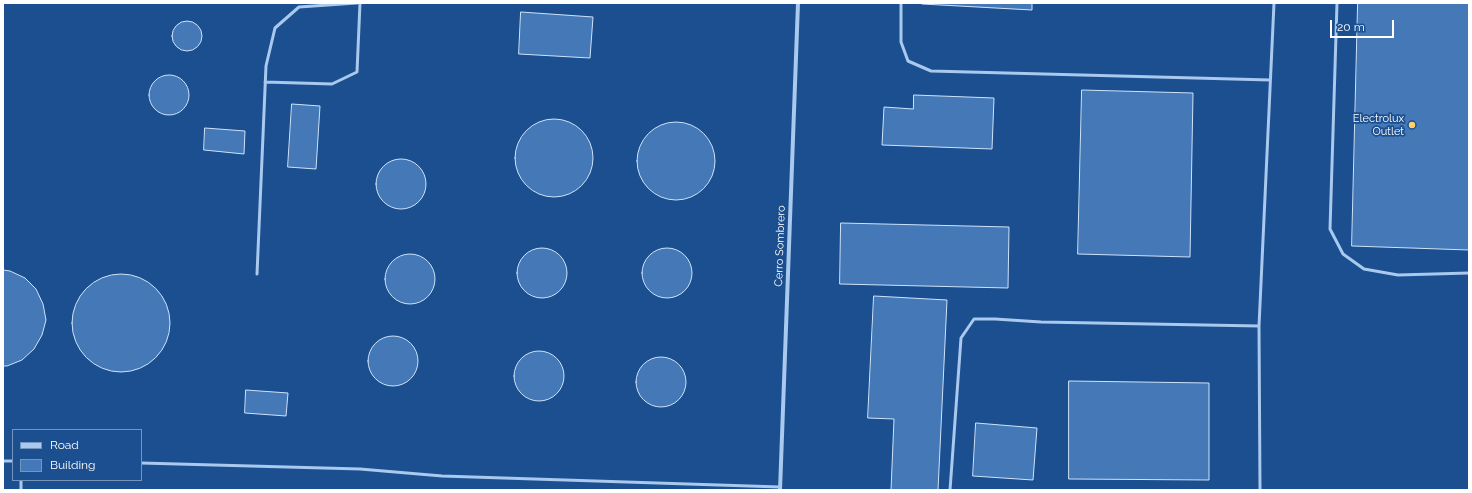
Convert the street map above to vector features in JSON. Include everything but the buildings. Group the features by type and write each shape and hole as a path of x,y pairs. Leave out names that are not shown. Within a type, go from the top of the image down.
{"street":[{"name":"Cerro Sombrero","path":"780,488 798,3"}],"lane":[{"path":"257,274 266,66 275,28 299,7 357,3"},
{"path":"266,82 332,84 357,72 360,3"},
{"path":"901,3 902,42 908,61 930,71 1270,80"},
{"path":"1260,490 1259,326 1274,3"},
{"path":"1337,3 1330,229 1343,254 1364,269 1398,275 1469,273"},
{"path":"950,490 961,338 974,319 1041,322 1259,326"},
{"path":"142,464 360,468 442,476 780,488"}],"place":[{"name":"Electrolux Outlet","path":"1412,125"}]}
